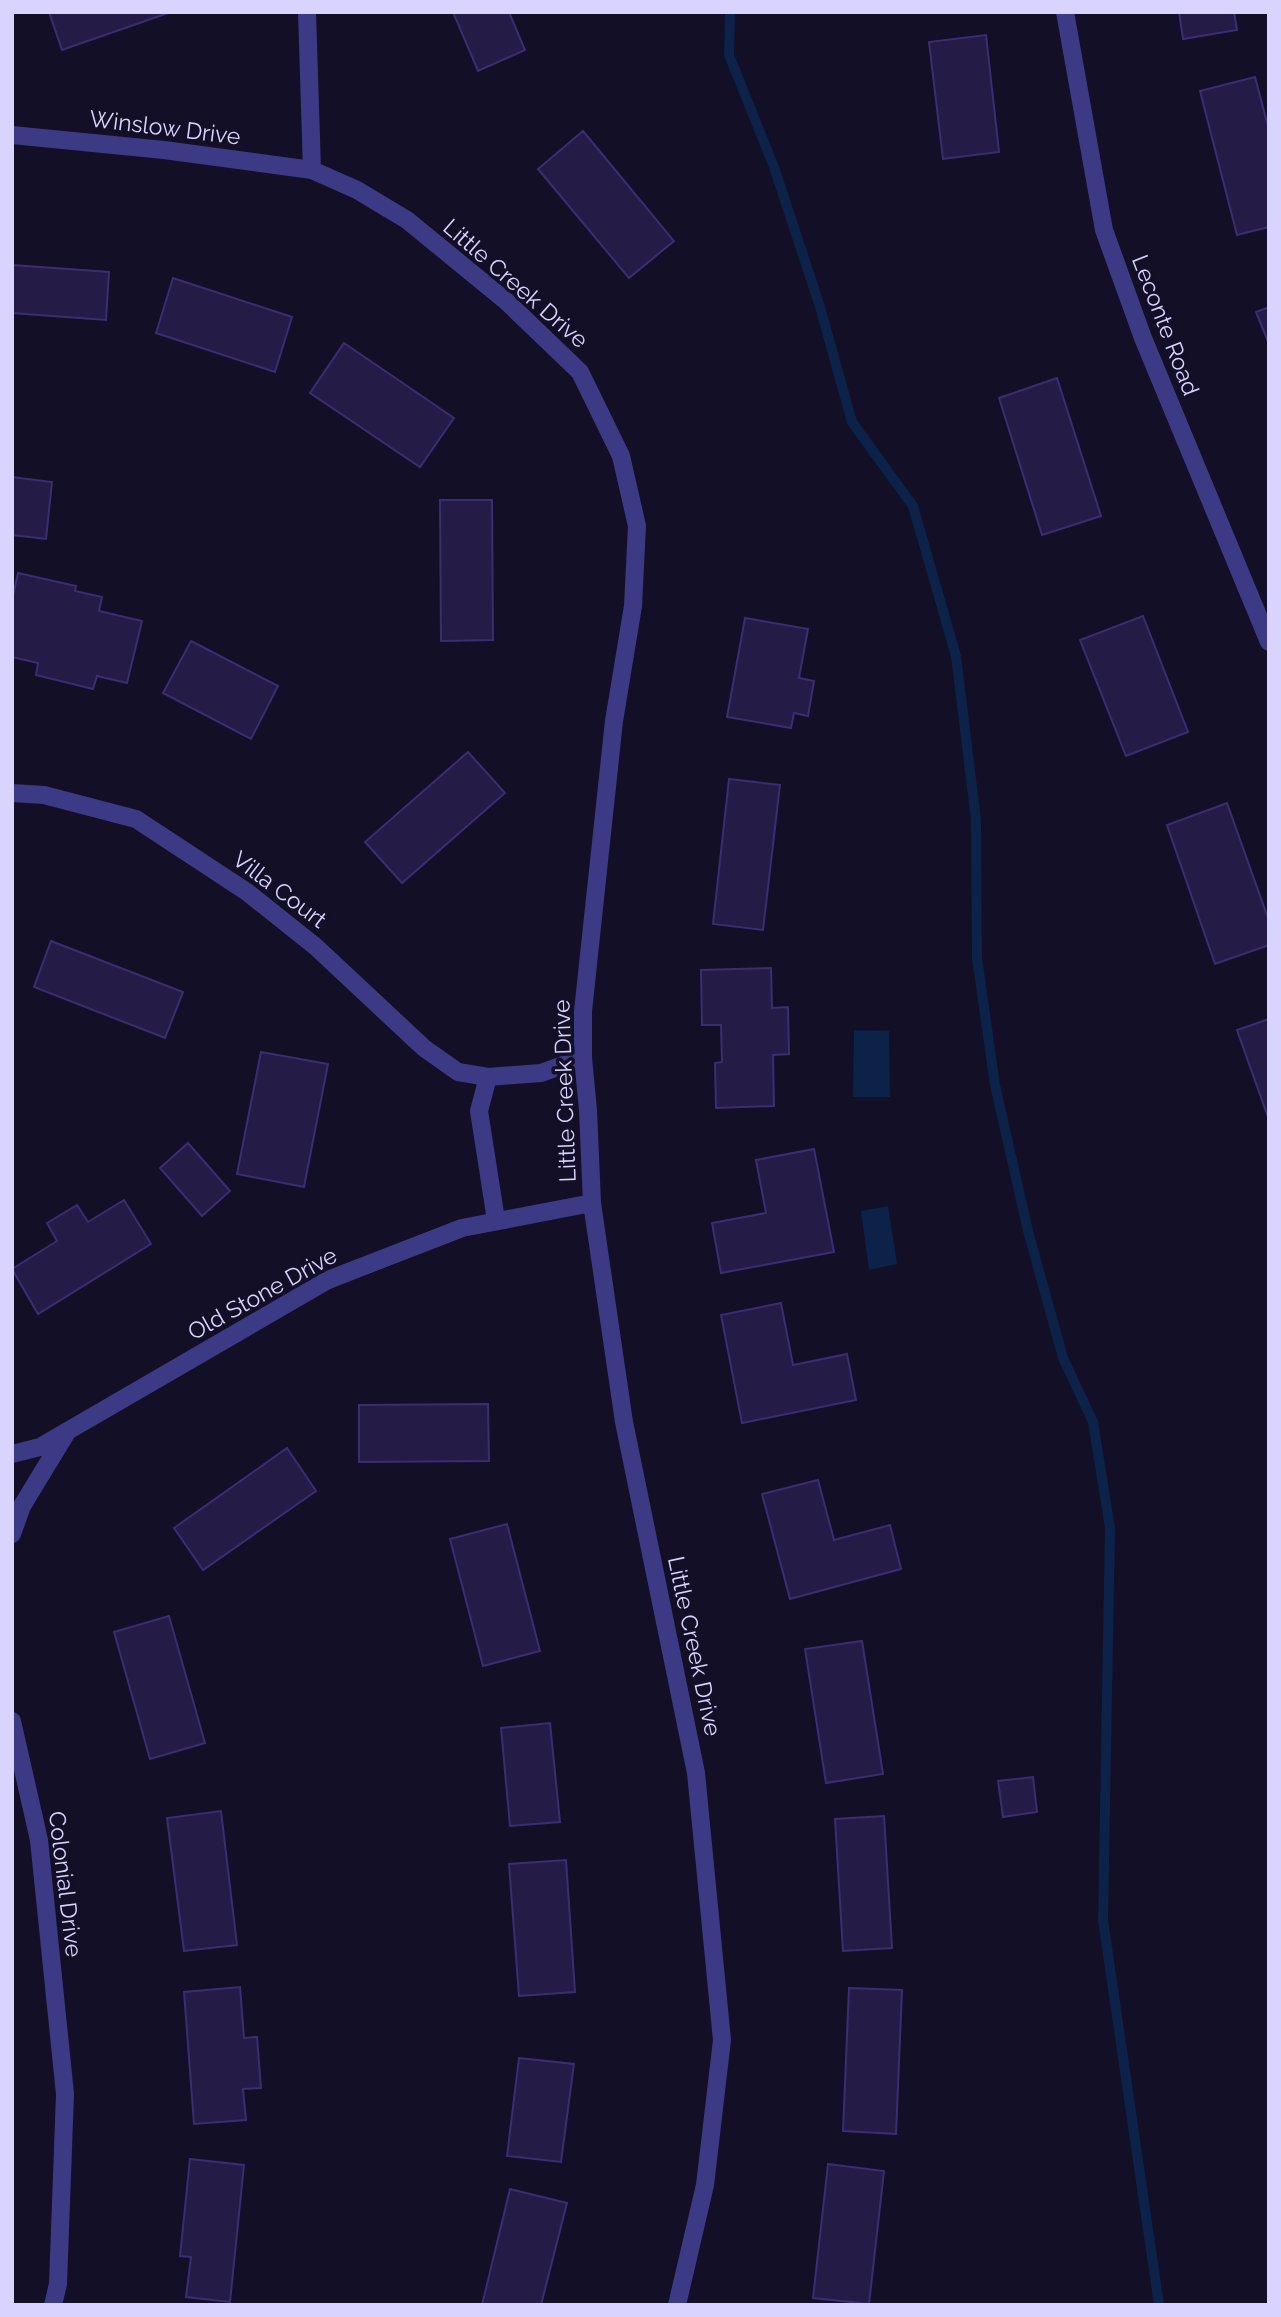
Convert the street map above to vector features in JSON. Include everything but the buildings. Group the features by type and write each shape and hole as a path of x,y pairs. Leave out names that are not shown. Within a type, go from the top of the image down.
{"street":[{"path":"307,12 312,170"},
{"name":"Leconte Road","path":"1065,12 1104,230 1143,338 1269,642"},
{"name":"Winslow Drive","path":"12,135 164,150 312,170"},
{"name":"Little Creek Drive","path":"312,170 357,190 407,220 506,301 580,372 621,456 637,526 634,606 614,721 583,1011 583,1058 592,1203 624,1422 696,1773 722,2040 705,2185 677,2305"},
{"name":"Villa Court","path":"12,793 44,795 136,819 247,892 306,939 424,1048 458,1072 488,1077 541,1073 583,1058"},
{"path":"488,1077 479,1111 496,1220"},
{"name":"Old Stone Drive","path":"12,1454 40,1447 328,1280 462,1228 592,1203"},
{"path":"12,1534 22,1506 67,1432"},
{"name":"Colonial Drive","path":"12,1721 39,1840 65,2094 58,2284 53,2305"}],"water":[{"path":"854,1030 889,1031 890,1097 853,1097"},
{"path":"888,1206 897,1264 869,1270 861,1211"}],"waterway":[{"path":"730,12 729,55 774,167 820,307 852,422 913,506 956,656 976,820 977,958 995,1085 1028,1231 1063,1358 1093,1422 1110,1528 1103,1920 1159,2305"}]}
